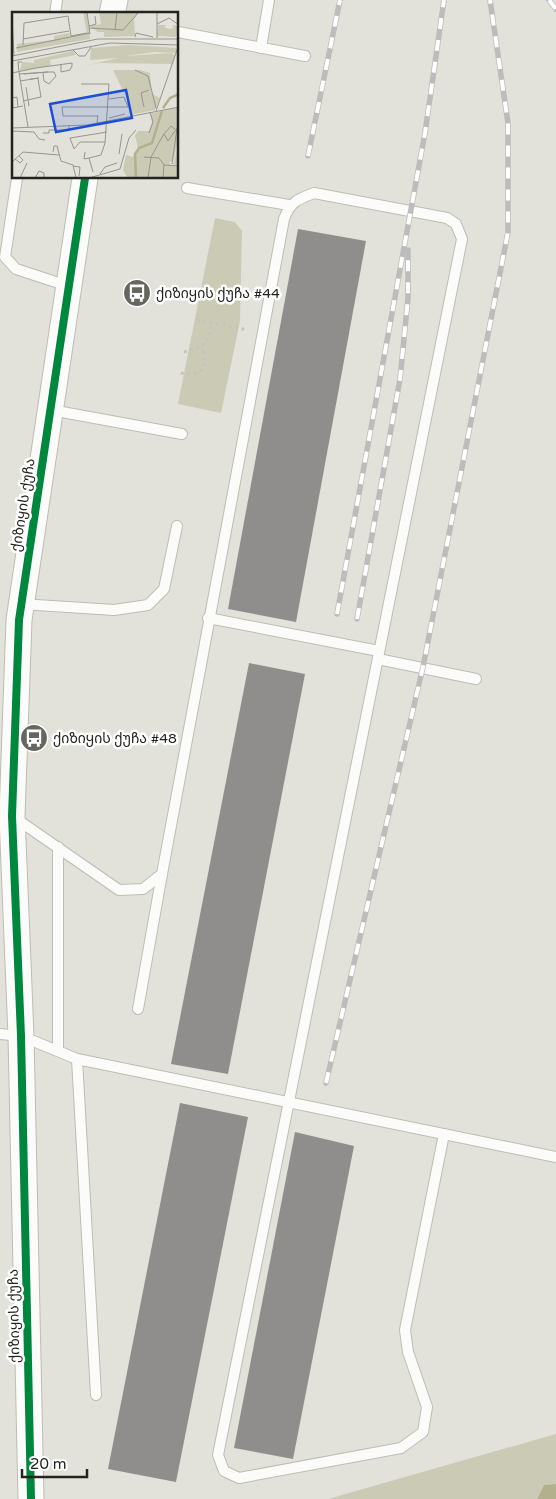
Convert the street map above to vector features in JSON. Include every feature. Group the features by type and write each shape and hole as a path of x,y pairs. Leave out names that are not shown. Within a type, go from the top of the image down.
{"street":[{"name":"ქიზიყის ქუჩა","path":"31,1499 10,1035 12,816 21,604 85,179"}],"lane":[{"path":"261,48 270,0"},
{"path":"179,32 305,56"},
{"path":"17,179 5,257 16,269 68,286"},
{"path":"187,188 289,205"},
{"path":"138,1010 208,618 284,219 289,205 297,199 314,193 447,218 456,224 462,239 218,1455 224,1471 239,1478 401,1448 423,1432 427,1407 408,1352 405,1330 444,1134"},
{"path":"50,410 182,434"},
{"path":"21,604 114,610 148,605 164,588 177,526"},
{"path":"208,618 379,655 476,679"},
{"path":"12,816 119,890 143,890 162,874"},
{"path":"58,847 58,1049"},
{"path":"10,1035 58,1049 76,1059 556,1157"},
{"path":"76,1059 96,1395"}],"path":[{"path":"197,320 262,333"},
{"path":"184,352 208,342 212,323"},
{"path":"181,373 198,374 204,368 205,357 202,346"}],"green space":[{"path":"215,218 235,222 242,231 240,321 221,413 178,404"},
{"path":"556,1434 556,1484 544,1485 537,1499 328,1499"}],"shaded area":[{"path":"556,1484 556,1499 537,1499 544,1485"}],"building":[{"path":"298,229 366,241 296,622 228,609"},
{"path":"249,663 305,674 228,1074 171,1064"},
{"path":"180,1103 248,1117 176,1482 108,1469"},
{"path":"295,1132 354,1146 293,1459 234,1448"}],"railway":[{"path":"308,156 340,0"},
{"path":"337,614 425,133 444,0"},
{"path":"326,1083 423,667 508,232 508,123 490,0"},
{"path":"549,0 556,9"},
{"path":"357,619 400,379 408,298 408,250"}],"cycle path":[{"path":"31,1499 21,1036 12,816 19,620 85,179"}],"place":[{"name":"ქიზიყის ქუჩა #44","path":"137,293"},
{"name":"ქიზიყის ქუჩა #48","path":"34,738"}]}
